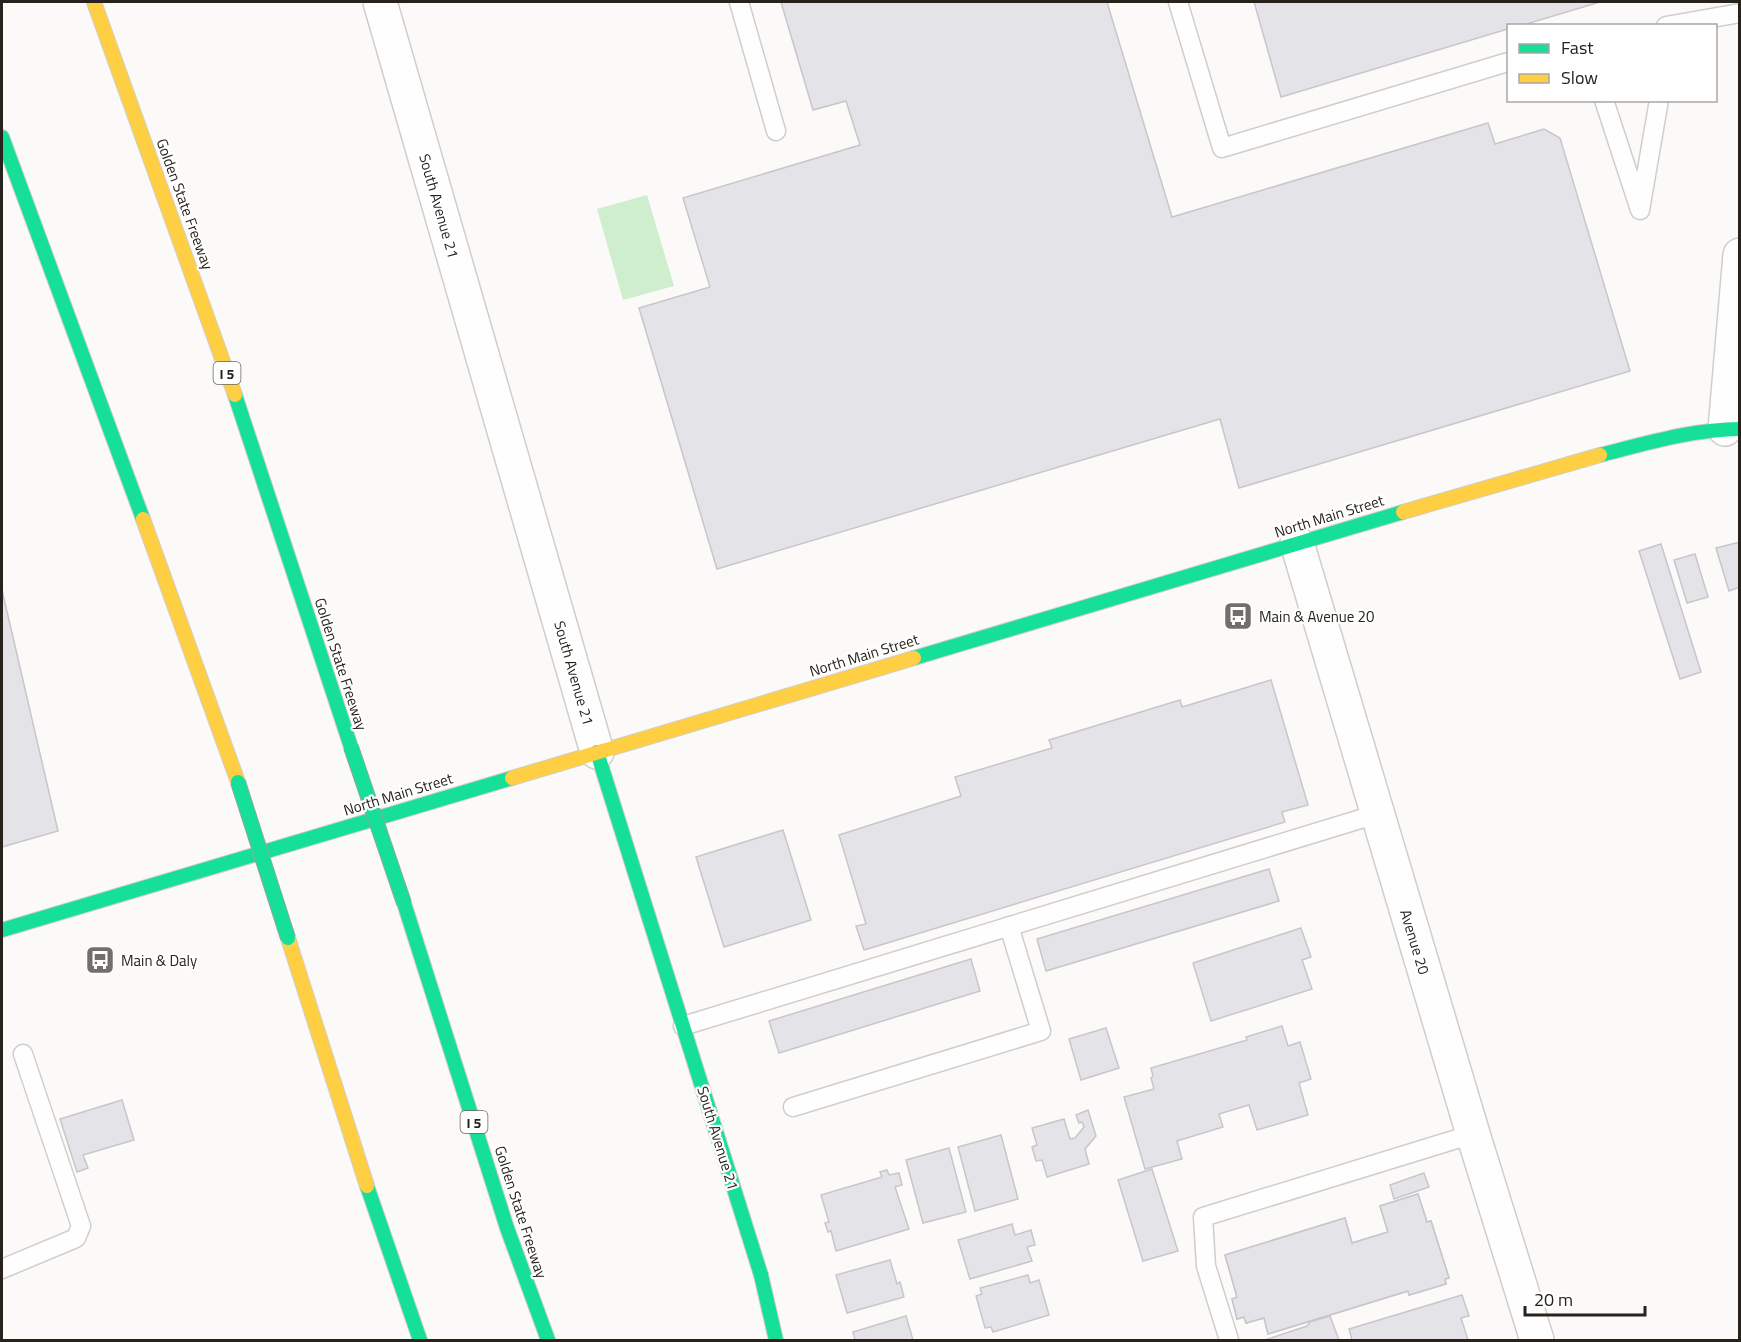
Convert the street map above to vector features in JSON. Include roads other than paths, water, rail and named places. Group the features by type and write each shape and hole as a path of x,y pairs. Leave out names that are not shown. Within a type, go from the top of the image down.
{"main road":[{"name":"Golden State Freeway","path":"94,2 217,342 404,903 507,1228 548,1341"},
{"path":"2,137 238,782 375,1213 420,1341"},
{"name":"North Main Street","path":"2,930 1567,463 1652,442 1732,429"},
{"name":"South Avenue 21","path":"597,753 760,1275"},
{"path":"375,1213 386,1282"},
{"path":"760,1275 776,1341"}],"street":[{"name":"South Avenue 21","path":"380,2 597,753"},
{"path":"1732,429 1740,255"},
{"name":"Avenue 20","path":"1297,543 1537,1341"},
{"name":"South Avenue 21","path":"760,1275 783,1341"}],"lane":[{"path":"739,2 776,131"},
{"path":"1178,2 1222,148 1507,63"},
{"path":"1685,24 1740,13"},
{"path":"1605,102 1640,210 1659,102"},
{"path":"683,1026 1377,814"},
{"path":"793,1107 1041,1031 1009,926"},
{"path":"2,1269 76,1238 81,1226 23,1054"},
{"path":"1229,1341 1206,1266 1203,1217 1473,1134"}],"place":[{"name":"Main & Avenue 20","path":"1238,616"},
{"name":"Main & Daly","path":"100,960"}]}
